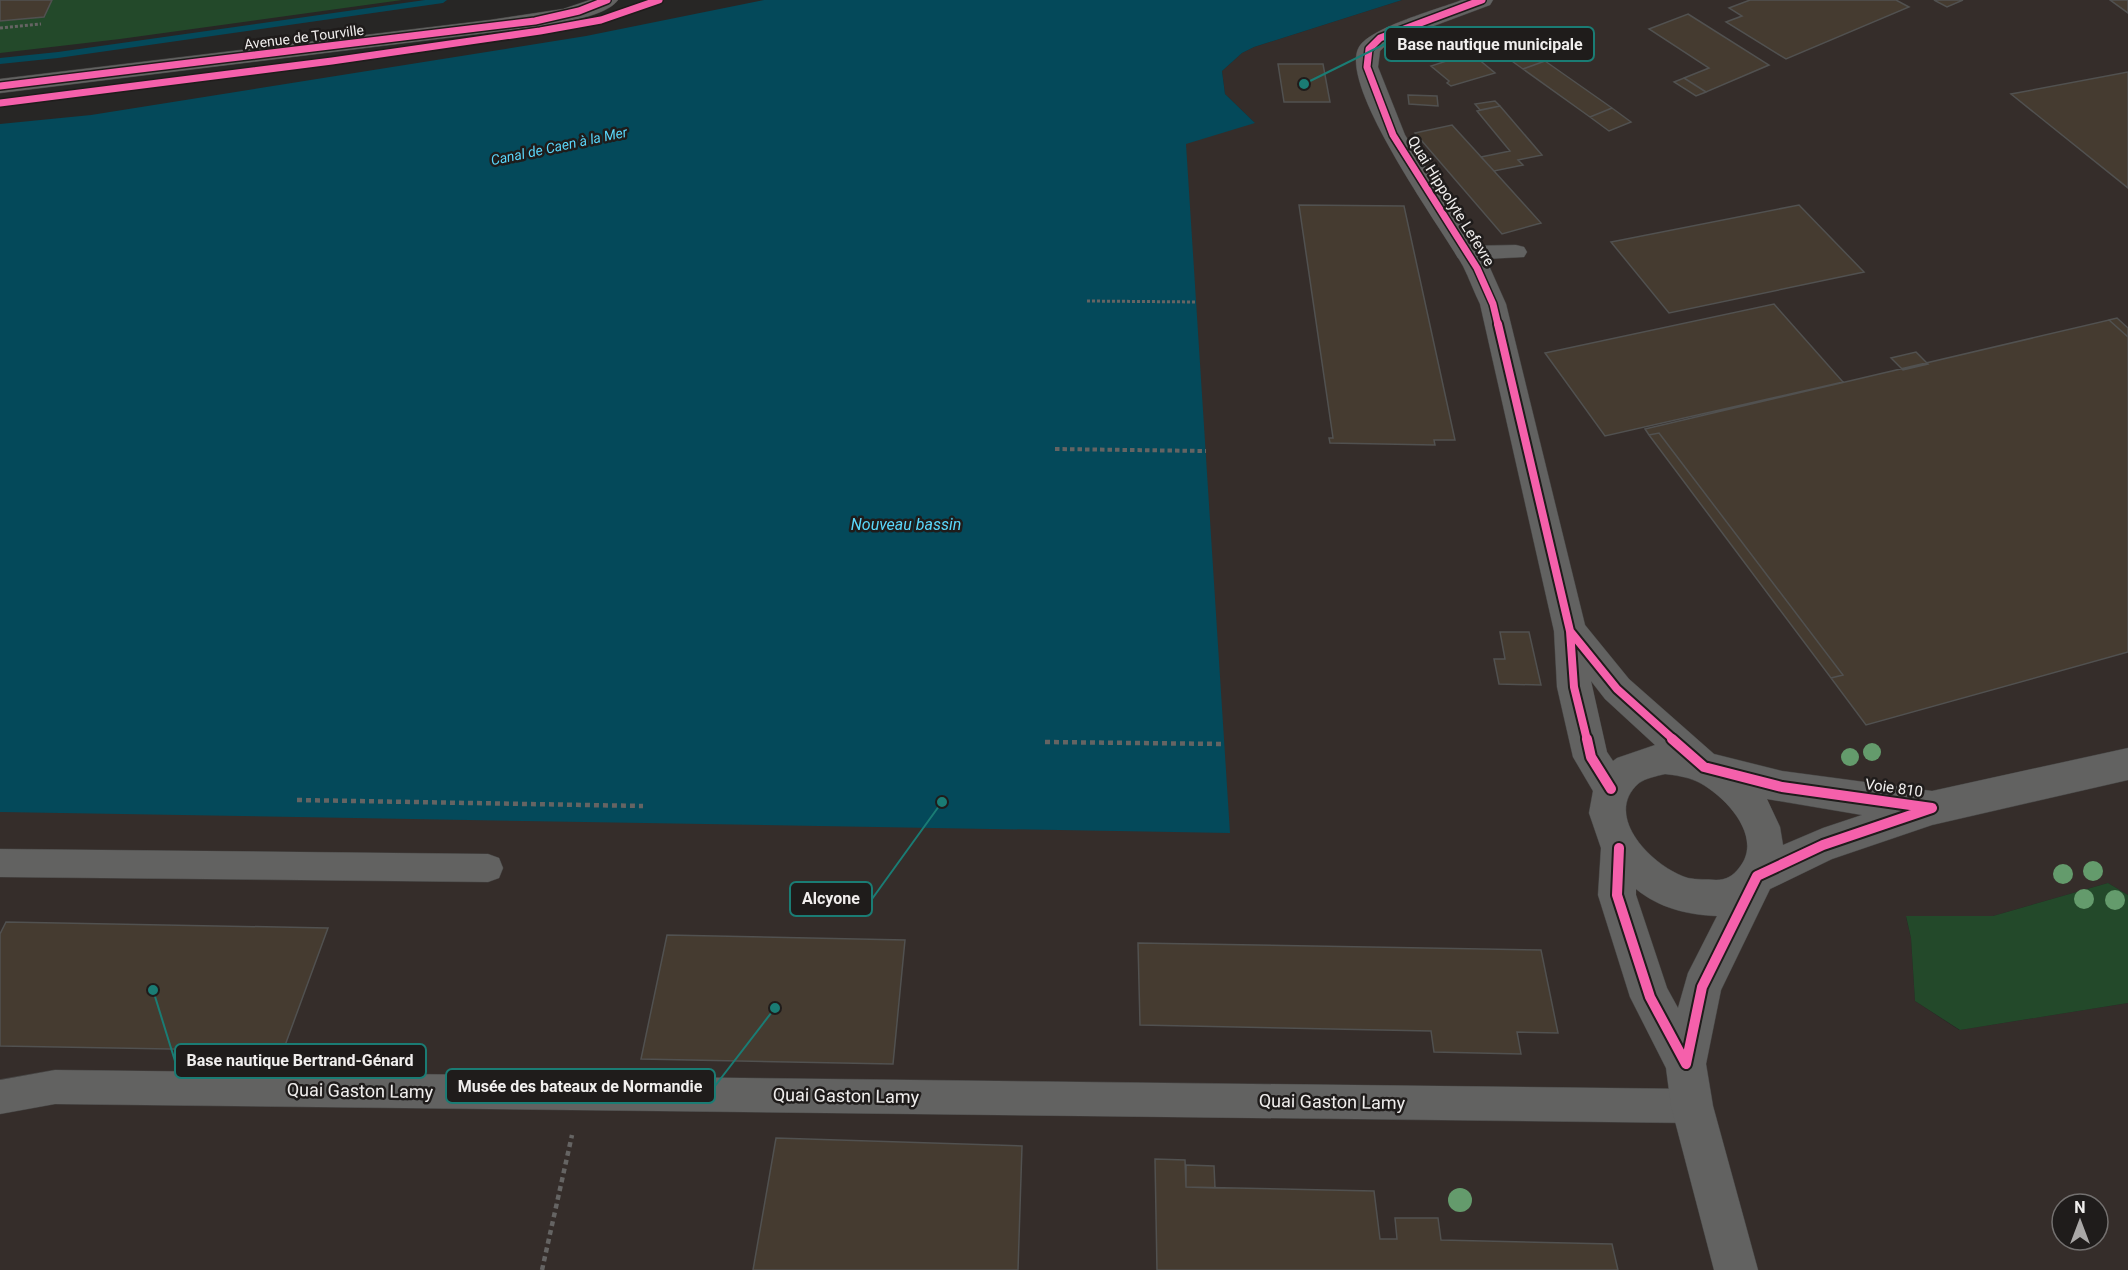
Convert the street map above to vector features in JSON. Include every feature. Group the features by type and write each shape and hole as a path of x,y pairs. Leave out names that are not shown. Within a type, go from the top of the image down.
{"street":[{"name":"Avenue de Tourville","path":"0,86 490,27 568,15 594,8 607,0"},
{"name":"Quai Hippolyte Lefevre","path":"1482,0 1380,38 1369,49 1367,67 1393,135 1477,268 1493,304 1570,631 1574,687 1591,757 1611,789"},
{"name":"Quai Hippolyte Lefevre","path":"1570,631 1617,689 1704,767"},
{"name":"Quai Hippolyte Lefevre","path":"1736,1270 1692,1106 1686,1065 1702,987 1757,876 1765,859 1765,838 1758,816 1744,796 1726,779 1704,767 1684,760 1665,758 1647,760 1632,766 1619,776 1611,789 1607,807 1610,828 1619,848 1635,868 1655,883 1678,894 1702,899 1725,898 1744,890 1757,876"},
{"name":"Voie 810","path":"1757,876 1823,845 1932,808 2128,764"},
{"name":"Voie 810","path":"1704,767 1782,787 1932,808"},
{"name":"Quai Hippolyte Lefevre","path":"1619,848 1617,895 1650,998 1686,1065"}],"lane":[{"path":"1467,252 1516,252"},
{"path":"0,863 488,868"},
{"name":"Quai Gaston Lamy","path":"0,1097 55,1087 1692,1106"}],"path":[{"path":"0,28 41,24"},
{"path":"1087,301 1196,302"},
{"path":"1055,450 1206,451"},
{"path":"1045,742 1225,744"},
{"path":"297,800 643,806"},
{"path":"542,1270 582,1093"}],"shaded area":[{"path":"1402,0 2128,0 2128,895 2108,883 1993,916 1906,917 1911,938 1915,1001 1959,1030 2128,1003 2128,1270 0,1270 0,368 1254,122 1225,94 1222,71 1242,53 1254,47"}],"green space":[{"path":"0,0 402,0 120,39 0,53"},
{"path":"2108,883 2128,895 2128,1003 1960,1030 1915,1001 1911,938 1906,916 1993,916"}],"water":[{"name":"Nouveau bassin","path":"764,0 1402,0 1254,47 1242,53 1222,71 1225,94 1255,123 1186,144 1230,833 0,812 0,124 91,115 586,36"}],"building":[{"path":"0,0 52,0 44,17 0,21"},
{"path":"1750,0 1896,0 1909,7 1786,59 1726,22 1742,16 1729,8"},
{"path":"1934,0 1963,0 1947,7"},
{"path":"2110,0 2128,0 2128,13"},
{"path":"1688,14 1769,65 1706,92 1684,78 1709,68 1649,29"},
{"path":"1516,41 1545,61 1523,69 1495,49"},
{"path":"1471,53 1495,73 1451,86 1447,83 1449,81 1431,66"},
{"path":"1545,61 1612,108 1590,117 1523,69"},
{"path":"1278,64 1323,64 1330,102 1284,102"},
{"path":"2128,72 2128,188 2011,94"},
{"path":"1684,78 1706,92 1696,96 1674,82"},
{"path":"1408,95 1437,96 1438,106 1409,104"},
{"path":"1495,101 1500,106 1480,110 1475,104"},
{"path":"1500,106 1542,155 1518,160 1523,165 1494,171 1481,157 1510,151 1477,111"},
{"path":"1612,108 1631,122 1609,131 1590,117"},
{"path":"1452,125 1541,223 1502,234 1415,133"},
{"path":"1299,205 1404,206 1455,440 1434,440 1435,445 1330,443 1329,438 1333,438"},
{"path":"1799,205 1864,272 1669,313 1611,242"},
{"path":"1774,304 1843,382 1605,436 1545,353"},
{"path":"2117,318 2128,328 2128,337 2109,320"},
{"path":"2109,320 2128,337 2128,652 1866,725 1831,678 1843,675 1659,433 1649,435 1645,429"},
{"path":"1916,352 1928,364 1903,370 1891,358"},
{"path":"1659,433 1843,675 1831,678 1649,435"},
{"path":"1500,632 1529,632 1541,685 1499,684 1494,659 1505,659"},
{"path":"6,922 328,928 283,1051 0,1046 0,934"},
{"path":"667,935 905,940 893,1064 641,1059"},
{"path":"1138,943 1541,950 1558,1033 1517,1032 1521,1054 1434,1052 1431,1031 1140,1025"},
{"path":"776,1138 1022,1146 1018,1270 753,1270"},
{"path":"1155,1159 1185,1160 1186,1187 1374,1191 1380,1239 1397,1239 1395,1218 1438,1218 1441,1240 1612,1244 1618,1270 1157,1270"},
{"path":"1186,1165 1214,1166 1215,1188 1186,1187"}],"waterway":[{"path":"0,61 58,55 443,0"}],"cycle path":[{"path":"0,86 535,21 579,11 607,0"},
{"path":"0,103 332,61 540,31 601,20 659,0"},
{"path":"1482,0 1380,38 1369,49 1367,67 1393,135 1477,268 1493,304 1570,631"},
{"path":"1611,789 1591,757 1574,687 1570,631 1617,689 1704,767 1782,787 1932,808 1823,845 1757,876 1702,987 1686,1064 1650,997 1617,895 1619,848"}],"place":[{"name":"Base nautique municipale","path":"1304,84"},
{"name":"Alcyone","path":"942,802"},
{"name":"Base nautique Bertrand-Génard","path":"153,990"},
{"name":"Musée des bateaux de Normandie","path":"775,1008"}],"water label":[{"name":"Canal de Caen à la Mer","path":"559,146"}]}
